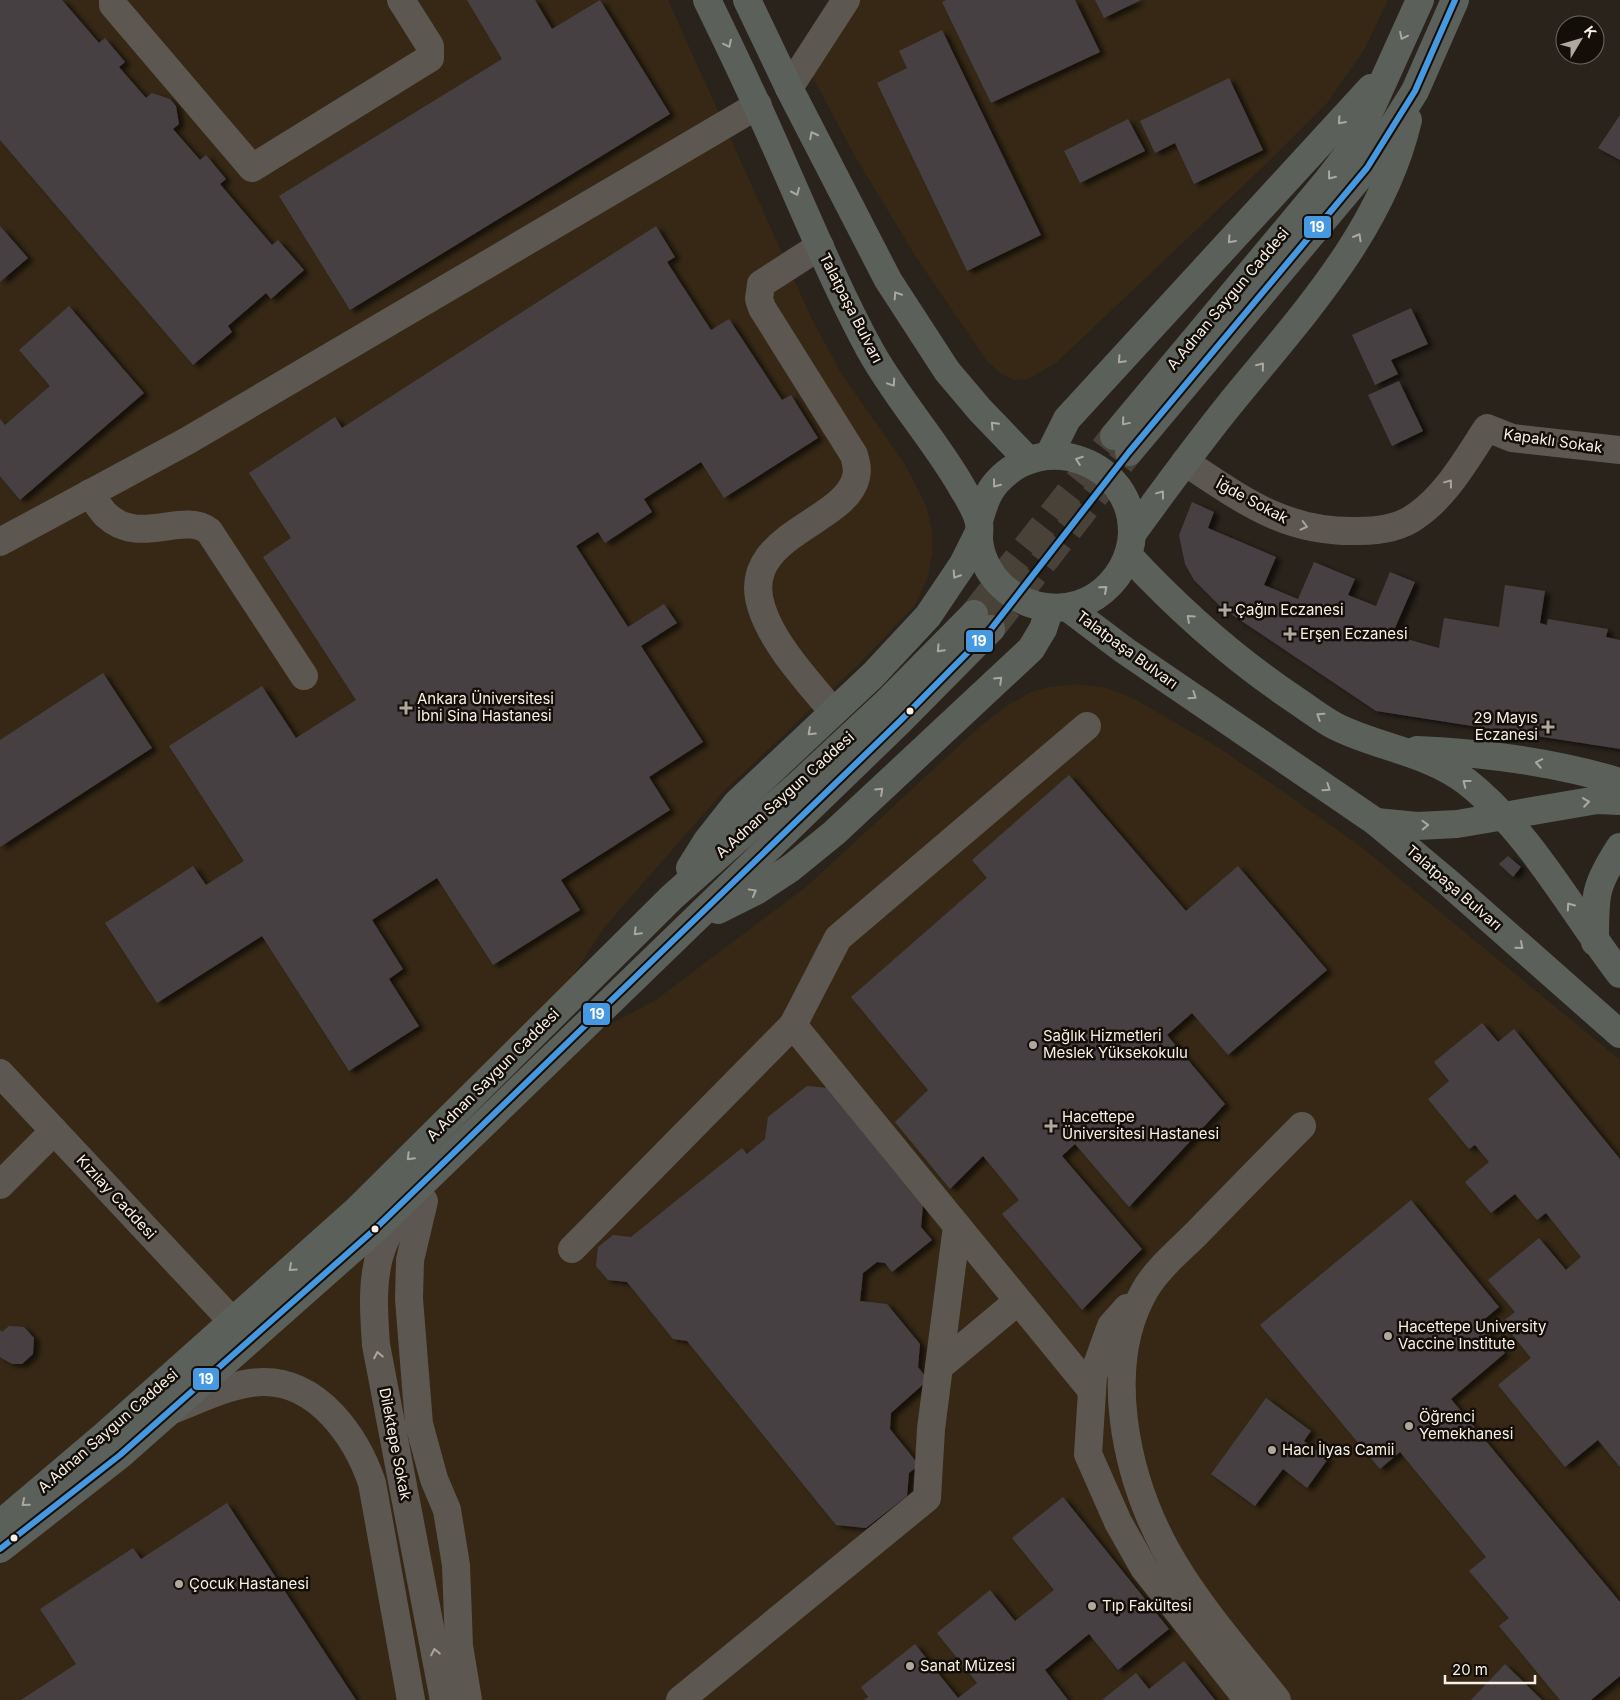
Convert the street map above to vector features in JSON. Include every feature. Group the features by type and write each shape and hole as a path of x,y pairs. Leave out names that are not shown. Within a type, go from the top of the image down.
{"main road":[{"name":"Talatpaşa Bulvarı","path":"707,0 758,105 844,301 872,354 936,447 979,526 983,556 990,572 1002,586 1016,597 1032,605 1059,608 1124,650 1376,822 1450,884 1620,1034"},
{"path":"748,0 789,88 888,280 916,326 947,371 980,410 1038,457"},
{"name":"A.Adnan Saygun Caddesi","path":"1420,0 1354,146 1121,444 1344,197 1366,168 1415,91 1455,0"},
{"path":"1038,457 1067,419 1386,72"},
{"path":"694,922 756,891 791,868 834,833 1031,649 1059,608 1088,601 1105,590 1119,574 1130,544 1185,462 1315,300 1348,255 1371,216 1404,139 1415,91"},
{"path":"672,897 707,841 737,803 873,675 928,616 963,564 979,526 985,501 995,484 1010,469 1038,457 1070,456 1090,464 1107,476 1121,493 1129,513 1130,544 1181,610 1267,681 1335,725 1373,742 1405,750 1442,767 1466,781 1505,816 1620,974"},
{"name":"A.Adnan Saygun Caddesi","path":"0,1524 105,1435 357,1210 672,897 797,786 885,704 982,621 900,722 694,922 418,1197 120,1455 0,1549"},
{"path":"1405,750 1459,752 1513,758 1558,766 1620,782"},
{"path":"1376,822 1417,826 1457,824 1597,800 1620,801"},
{"path":"1595,942 1595,897 1602,875 1620,847"}],"street":[{"path":"113,0 113,5 252,168 430,58 430,46 401,0"},
{"path":"789,88 846,0"},
{"path":"0,542 188,441 758,105"},
{"path":"820,246 767,278 761,284 759,299 762,308 854,455 857,468 856,477 846,497 780,545 770,556 762,571 759,595 761,608 768,623 794,664 833,712"},
{"name":"İğde Sokak","path":"1185,462 1247,502 1275,517 1321,530 1367,531 1402,524 1416,517 1449,484 1488,428"},
{"name":"Kapaklı Sokak","path":"1488,428 1512,438 1620,450"},
{"path":"90,493 106,515 130,527 147,530 185,524 200,525 209,531 304,676"},
{"path":"572,1249 793,1025 838,938 1087,726"},
{"path":"793,1025 1092,1391"},
{"name":"Kızılay Caddesi","path":"0,1073 232,1322"},
{"path":"1248,1700 1144,1568 1118,1522 1088,1454 1093,1376 1111,1326 1156,1276 1302,1126"},
{"path":"0,1185 54,1131"},
{"path":"418,1197 410,1260 409,1299 419,1424 434,1478 447,1510 456,1565 459,1646 468,1700"},
{"name":"Dilektepe Sokak","path":"418,1197 381,1250 376,1268 376,1337 444,1700"},
{"path":"680,1700 927,1498 931,1429 957,1226"},
{"path":"1156,1276 1136,1306 1126,1336 1121,1386 1128,1447 1145,1503 1165,1548 1215,1623 1277,1700"},
{"path":"939,1367 1018,1301"},
{"name":"Dilektepe Sokak","path":"172,1410 233,1387 262,1382 285,1384 311,1397 331,1413 349,1435 364,1461 372,1483 411,1700"},
{"path":"247,1397 270,1393 296,1403 320,1418 338,1438 350,1459 360,1486 401,1700"}],"shaded area":[{"name":"Ankara Üniversitesi İbni Sina Hastanesi","path":"0,0 668,0 811,317 841,373 906,466 926,505 932,531 932,554 928,577 915,605 862,661 723,792 603,929 536,1033 0,1524"},
{"path":"846,0 1388,0 1364,50 1328,102 1265,165 1057,362 1029,379 1014,380 1000,373 987,361 916,257 856,158 805,63"},
{"name":"Hacettepe Üniversitesi Hastanesi","path":"1077,684 1107,688 1133,698 1221,749 1288,795 1360,846 1620,1060 1620,1700 0,1700 0,1549 558,1053 657,999 806,887 977,729 1005,707 1031,692 1049,687"}],"building":[{"path":"0,0 62,0 99,43 105,38 125,62 119,67 146,98 152,93 170,99 176,106 179,124 173,129 200,160 206,155 226,179 220,184 272,245 278,240 304,270 271,299 266,293 228,326 232,332 193,365 0,140"},
{"path":"467,0 535,0 552,29 600,0 670,114 350,310 279,196 502,59"},
{"path":"946,0 1075,0 1100,52 991,103 942,2"},
{"path":"1095,0 1141,0 1104,18"},
{"path":"942,30 1041,235 967,271 877,83 907,68 899,51"},
{"path":"1229,78 1263,150 1194,184 1175,143 1155,153 1140,121"},
{"path":"1620,115 1620,160 1598,148"},
{"path":"1128,119 1145,151 1080,183 1064,151"},
{"path":"0,226 28,258 0,282"},
{"path":"656,226 675,257 667,262 711,330 729,319 782,400 791,395 818,438 724,498 701,462 644,499 652,512 605,543 598,532 576,546 628,627 664,604 677,623 641,646 703,742 649,777 670,810 561,880 580,910 493,965 437,878 372,920 403,969 389,979 419,1026 349,1071 262,936 157,1003 105,923 193,866 206,885 244,861 169,746 262,686 296,738 356,700 263,557 291,538 249,473 335,417 342,428"},
{"path":"69,306 144,393 20,500 0,476 0,419 5,425 50,386 19,350"},
{"path":"1411,308 1428,344 1391,360 1398,374 1375,385 1352,335"},
{"path":"1399,381 1423,431 1392,446 1368,395"},
{"path":"1192,502 1214,512 1208,528 1276,557 1264,585 1298,599 1314,562 1355,579 1348,595 1376,606 1390,572 1415,582 1392,635 1439,648 1444,618 1499,627 1505,585 1545,591 1540,623 1547,625 1548,619 1608,629 1606,637 1620,640 1620,749 1376,711 1222,608 1194,580 1185,564 1179,535"},
{"path":"103,673 152,748 0,847 0,740"},
{"name":"Sağlık Hizmetleri Meslek Yüksekokulu","path":"1069,775 1186,911 1238,866 1327,970 1228,1055 1192,1013 1167,1035 1225,1104 1129,1207 1075,1144 1062,1156 1142,1249 1082,1310 1002,1214 1019,1200 983,1156 950,1189 895,1122 928,1090 851,997 987,878 972,860"},
{"path":"1508,856 1521,867 1513,877 1499,864"},
{"path":"1482,1023 1498,1042 1514,1029 1620,1159 1620,1467 1598,1440 1565,1467 1498,1385 1531,1358 1502,1322 1515,1312 1488,1280 1539,1238 1566,1270 1581,1257 1546,1213 1537,1220 1515,1194 1491,1213 1465,1182 1489,1162 1475,1145 1469,1149 1428,1099 1449,1081 1434,1062"},
{"path":"807,1086 829,1088 923,1205 921,1227 932,1240 892,1272 885,1263 877,1262 863,1273 860,1301 887,1304 920,1344 918,1367 928,1380 891,1413 890,1429 919,1465 909,1473 907,1496 866,1528 836,1525 687,1341 673,1339 627,1282 608,1280 596,1266 598,1247 613,1235 631,1237 742,1148 747,1154 765,1139 768,1117"},
{"name":"Öğrenci Yemekhanesi","path":"1411,1200 1499,1307 1480,1323 1505,1353 1451,1399 1620,1602 1620,1676 1591,1700 1560,1700 1499,1626 1509,1618 1469,1571 1486,1557 1400,1452 1380,1469 1260,1325"},
{"path":"9,1326 24,1327 34,1338 33,1354 22,1364 12,1364 0,1357 0,1330 2,1332"},
{"name":"Hacı İlyas Camii","path":"1266,1398 1311,1431 1304,1441 1328,1459 1307,1488 1283,1469 1255,1506 1211,1474"},
{"name":"Tıp Fakültesi","path":"1063,1497 1169,1629 1118,1670 1089,1634 1045,1670 1068,1700 864,1700 868,1697 861,1687 915,1644 958,1698 977,1683 937,1633 990,1590 1015,1621 1054,1590 1012,1538"},
{"name":"Çocuk Hastanesi","path":"227,1503 356,1700 21,1700 76,1664 40,1609 133,1548 141,1559"},
{"path":"1184,1661 1215,1700 1102,1700 1136,1673 1149,1689"},
{"path":"1505,1664 1542,1700 1471,1700"}],"tunnel":[{"path":"974,614 1114,436"},
{"path":"991,629 1129,452"}],"transit line":[{"name":"19","path":"0,1549 120,1455 374,1230 900,721 991,629 1129,452 1367,168 1415,91 1455,0"}],"place":[{"name":"Çağın Eczanesi","path":"1225,610"},
{"name":"Erşen Eczanesi","path":"1290,634"},
{"name":"Ankara Üniversitesi İbni Sina Hastanesi","path":"406,708"},
{"name":"29 Mayıs Eczanesi","path":"1548,727"},
{"name":"Sağlık Hizmetleri Meslek Yüksekokulu","path":"1033,1045"},
{"name":"Hacettepe Üniversitesi Hastanesi","path":"1051,1126"},
{"name":"Hacettepe University Vaccine Institute","path":"1388,1336"},
{"name":"Öğrenci Yemekhanesi","path":"1409,1426"},
{"name":"Hacı İlyas Camii","path":"1272,1450"},
{"name":"Çocuk Hastanesi","path":"179,1584"},
{"name":"Tıp Fakültesi","path":"1092,1606"},
{"name":"Sanat Müzesi","path":"910,1666"}]}
